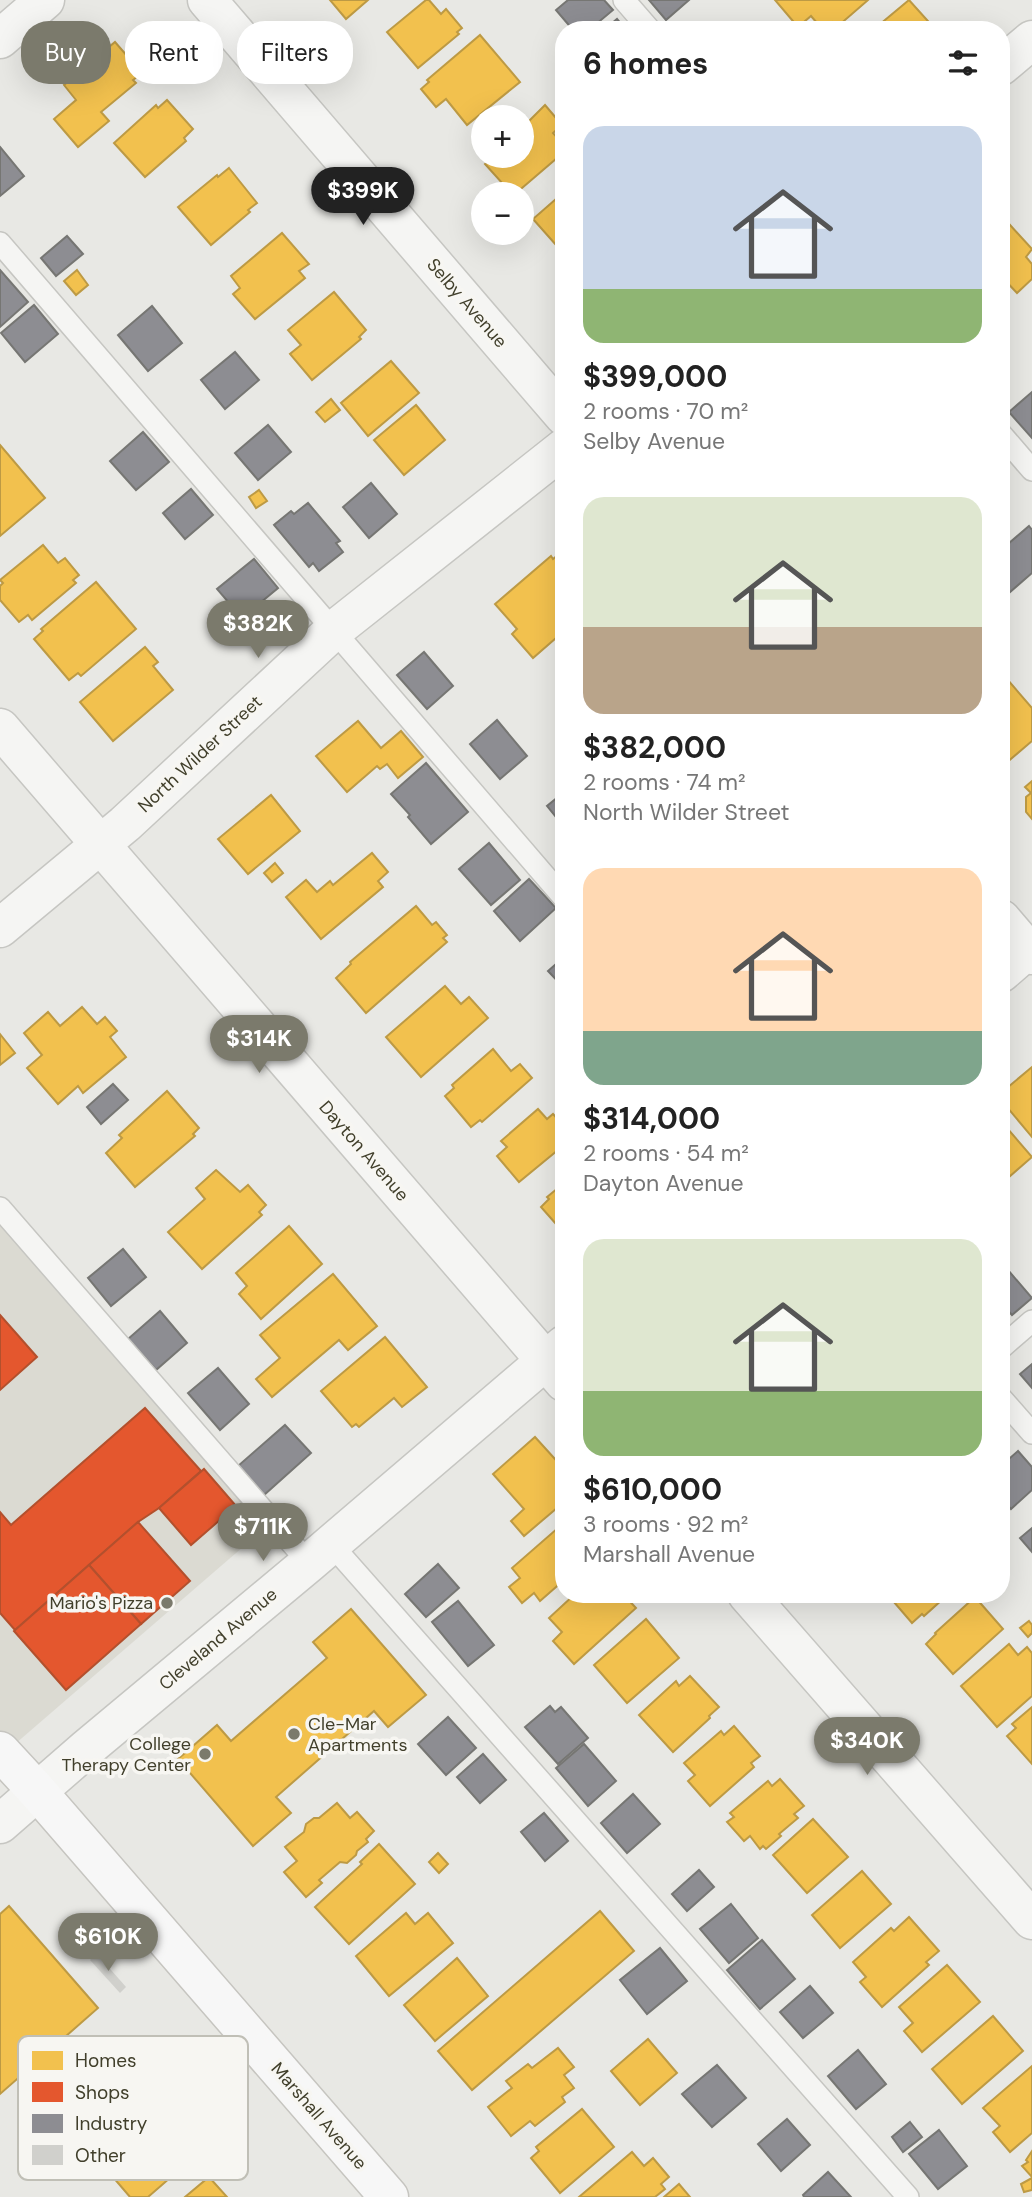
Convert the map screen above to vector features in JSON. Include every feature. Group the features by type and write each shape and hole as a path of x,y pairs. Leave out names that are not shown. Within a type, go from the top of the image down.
{"main road":[{"name":"Marshall Avenue","path":"0,1751 389,2197"}],"street":[{"path":"0,39 45,0"},
{"name":"Selby Avenue","path":"207,0 555,406"},
{"path":"1010,58 1032,40"},
{"name":"North Wilder Street","path":"0,928 125,824 333,631 555,455"},
{"name":"Dayton Avenue","path":"0,728 555,1361"},
{"path":"1010,934 1023,956"},
{"name":"Cleveland Avenue","path":"0,1824 320,1554 555,1365"},
{"path":"755,1603 1032,1920"}],"lane":[{"path":"624,0 642,21"},
{"path":"0,243 555,888"},
{"path":"1010,444 1032,470"},
{"path":"0,1208 908,2197"},
{"path":"1010,1340 1032,1321"},
{"path":"1010,1408 1032,1433"}],"shaded area":[{"path":"0,1217 266,1527 0,1757"}],"building: Homes":[{"path":"330,0 368,0 346,19"},
{"path":"426,0 441,14 446,9 462,28 457,32 459,34 418,68 387,32"},
{"path":"775,0 868,0 844,21 815,21 811,16 805,21 793,21"},
{"path":"909,0 928,21 884,21"},
{"path":"480,35 520,82 492,105 471,105 471,122 467,125 446,99 436,107 421,89 429,82 427,80"},
{"path":"115,42 125,53 125,84 135,84 101,112 109,121 78,147 54,119 76,100 64,85 111,84 111,45"},
{"path":"167,100 193,129 184,138 186,141 145,177 114,143 156,105 158,108"},
{"path":"545,105 555,117 555,160 529,182 501,182 489,168 534,168 534,116"},
{"path":"229,168 257,203 211,245 178,207"},
{"path":"555,200 555,244 534,218"},
{"path":"1010,225 1032,249 1026,257 1032,264 1032,279 1017,293 1010,286"},
{"path":"282,233 309,264 299,271 305,278 255,319 233,294 240,288 231,276"},
{"path":"77,270 88,285 76,295 64,281"},
{"path":"334,292 366,330 359,337 361,339 312,380 290,354 301,345 288,330"},
{"path":"391,361 419,393 368,436 341,403"},
{"path":"331,399 340,410 325,422 316,412"},
{"path":"416,405 445,440 404,475 374,440"},
{"path":"0,445 45,498 0,536"},
{"path":"259,490 267,501 256,508 249,497"},
{"path":"43,545 58,563 65,558 79,575 73,580 76,583 32,620 28,615 19,622 0,600 0,586 3,583 0,580"},
{"path":"551,556 553,559 555,557 555,639 533,658 512,634 517,629 495,604"},
{"path":"96,582 136,629 81,676 78,673 69,680 34,639 43,631 41,629"},
{"path":"145,647 158,662 153,666 173,690 113,741 80,702"},
{"path":"1010,682 1032,708 1032,741 1010,760"},
{"path":"358,721 381,748 401,731 423,757 398,778 387,764 380,769 377,766 347,792 316,756"},
{"path":"1032,781 1032,819 1026,812 1026,797 1031,793 1025,787"},
{"path":"271,795 300,831 248,874 218,839"},
{"path":"372,853 388,872 378,881 383,887 321,939 286,897 306,880 317,892 330,881 333,885"},
{"path":"275,863 283,873 272,882 264,873"},
{"path":"416,906 432,925 436,922 447,935 443,938 447,942 366,1013 336,978 350,962"},
{"path":"445,986 461,1004 469,997 488,1018 421,1077 386,1037"},
{"path":"82,1007 97,1024 105,1017 117,1031 110,1037 126,1057 83,1093 78,1086 58,1104 27,1068 42,1055 24,1033 48,1012 60,1026"},
{"path":"0,1034 15,1053 0,1065"},
{"path":"493,1049 511,1071 520,1064 532,1078 482,1122 480,1120 471,1127 445,1096 454,1088 452,1085"},
{"path":"1032,1067 1032,1137 1010,1111 1010,1085"},
{"path":"167,1091 199,1128 193,1134 195,1136 135,1187 106,1153 122,1138 119,1135"},
{"path":"538,1109 547,1119 553,1114 555,1116 555,1152 519,1182 497,1156 507,1147 501,1141"},
{"path":"1010,1131 1032,1157 1010,1176"},
{"path":"216,1170 240,1192 248,1185 266,1205 259,1212 262,1215 202,1269 168,1232 205,1199 196,1188"},
{"path":"555,1190 555,1223 541,1207 549,1199 547,1197"},
{"path":"289,1226 322,1264 261,1319 239,1294 247,1286 236,1273"},
{"path":"333,1274 377,1326 348,1350 339,1340 272,1397 256,1379 280,1358 260,1335"},
{"path":"385,1337 427,1387 402,1407 394,1398 359,1427 356,1424 352,1427 321,1391"},
{"path":"535,1437 555,1459 555,1510 524,1536 511,1521 524,1509 493,1474"},
{"path":"555,1530 555,1588 540,1601 534,1593 522,1603 509,1587 520,1578 512,1568"},
{"path":"565,1603 631,1603 636,1608 574,1664 553,1641 562,1632 549,1618"},
{"path":"895,1603 938,1603 924,1616 922,1614 912,1623"},
{"path":"968,1603 980,1603 1003,1629 953,1674 926,1644"},
{"name":"Cle-Mar Apartments","path":"351,1609 426,1695 388,1727 374,1711 276,1797 291,1813 253,1846 178,1759 217,1725 231,1741 327,1658 313,1642"},
{"path":"646,1619 679,1658 627,1703 594,1665"},
{"path":"1029,1621 1032,1633 1028,1637 1020,1628"},
{"path":"1009,1644 1018,1655 1027,1647 1032,1653 1032,1696 997,1727 961,1686"},
{"path":"690,1676 719,1707 673,1752 639,1715 676,1681 679,1686"},
{"path":"1032,1707 1032,1764 1007,1736 1016,1728 1012,1724"},
{"path":"734,1726 760,1756 751,1763 754,1767 710,1806 688,1781 695,1775 684,1763 721,1731 724,1735"},
{"path":"780,1779 804,1806 794,1814 798,1818 779,1834 781,1836 766,1849 763,1846 760,1849 750,1836 744,1841 727,1822 734,1817 730,1813 768,1781 772,1786"},
{"path":"337,1803 350,1818 357,1812 374,1831 356,1855 347,1863 340,1862 319,1880 322,1883 306,1897 284,1872 297,1861 285,1847 304,1832 306,1824 319,1818"},
{"path":"813,1819 848,1857 807,1893 773,1855"},
{"path":"379,1844 415,1884 349,1944 315,1907 362,1864 360,1862"},
{"path":"438,1853 448,1864 439,1873 429,1862"},
{"path":"862,1871 891,1904 840,1948 812,1915"},
{"path":"9,1906 98,2008 66,2036 18,2036 18,2078 0,2094 0,1914"},
{"path":"600,1911 634,1951 472,2090 438,2051"},
{"path":"406,1913 415,1924 428,1913 453,1943 389,1996 356,1956"},
{"path":"909,1917 939,1951 926,1962 929,1965 882,2007 860,1982 866,1977 853,1962 891,1928 894,1931"},
{"path":"457,1958 488,1996 435,2041 404,2005"},
{"path":"947,1965 980,2002 922,2052 904,2031 913,2023 899,2007"},
{"path":"993,2016 1023,2051 962,2104 932,2069"},
{"path":"648,2039 677,2073 640,2105 611,2071"},
{"path":"558,2048 574,2067 564,2075 574,2088 562,2097 565,2102 535,2126 530,2121 511,2136 488,2107 512,2088 506,2081 528,2064 532,2068"},
{"path":"1032,2066 1032,2133 1010,2152 993,2132 1000,2126 983,2108"},
{"path":"582,2109 614,2147 560,2193 531,2158 539,2151 536,2147"},
{"path":"1032,2151 1032,2177 1022,2166 1028,2162 1026,2160"},
{"path":"632,2152 644,2166 653,2158 669,2177 661,2184 665,2189 655,2197 579,2197"},
{"path":"1032,2178 1032,2190 1024,2192 1021,2184"},
{"path":"116,2180 168,2180 148,2197 130,2197"},
{"path":"205,2180 212,2180 227,2197 185,2197"},
{"path":"679,2184 690,2197 664,2197"}],"building: Shops":[{"path":"0,1315 37,1357 0,1390"},
{"path":"145,1408 201,1471 159,1508 138,1522 15,1630 0,1613 0,1512 11,1525"},
{"path":"204,1469 236,1506 191,1545 159,1508"},
{"path":"138,1522 190,1581 141,1624 89,1565"},
{"path":"89,1565 141,1624 66,1690 14,1631"}],"building: Industry":[{"path":"568,0 604,0 613,10 600,21 565,21 556,10"},
{"path":"649,0 689,0 666,20"},
{"path":"0,147 24,176 0,196"},
{"path":"67,236 83,254 56,276 41,258"},
{"path":"0,270 28,302 0,327"},
{"path":"34,305 58,334 25,362 1,333"},
{"path":"152,306 182,343 148,371 118,335"},
{"path":"235,352 259,380 225,409 201,380"},
{"path":"1032,392 1032,438 1010,413"},
{"path":"268,425 291,452 258,480 235,453"},
{"path":"143,432 169,462 136,490 110,461"},
{"path":"371,483 397,514 369,538 343,507"},
{"path":"191,489 213,515 185,539 163,513"},
{"path":"308,503 340,541 336,543 343,552 319,571 313,563 309,567 274,525 291,511 294,514"},
{"path":"1029,526 1032,530 1032,573 1010,592 1010,542"},
{"path":"254,559 278,588 242,618 217,589"},
{"path":"424,652 453,686 427,709 397,675"},
{"path":"497,720 527,756 500,779 470,744"},
{"path":"426,763 468,812 431,844 391,794"},
{"path":"555,799 555,816 547,806"},
{"path":"489,843 520,880 491,905 459,869"},
{"path":"529,879 555,907 520,941 494,911"},
{"path":"555,965 555,978 548,971"},
{"path":"113,1084 128,1100 101,1124 87,1107"},
{"path":"123,1249 146,1277 111,1306 88,1278"},
{"path":"1010,1272 1032,1298 1012,1315 1010,1313"},
{"path":"160,1311 187,1343 156,1370 128,1339"},
{"path":"1032,1364 1032,1388 1020,1374"},
{"path":"218,1368 249,1404 220,1430 188,1393"},
{"path":"285,1425 311,1453 264,1495 238,1466"},
{"path":"1018,1451 1032,1467 1032,1490 1011,1509 1010,1508 1010,1458"},
{"path":"1032,1528 1032,1552 1020,1538"},
{"path":"438,1564 459,1588 426,1617 405,1594"},
{"path":"458,1601 494,1645 468,1666 432,1622"},
{"path":"550,1706 555,1712 561,1707 588,1738 558,1764 525,1727"},
{"path":"448,1717 476,1748 446,1775 418,1744"},
{"path":"584,1744 616,1781 588,1806 556,1768"},
{"path":"483,1754 506,1780 480,1803 457,1777"},
{"path":"633,1794 660,1824 627,1853 601,1823"},
{"path":"544,1813 568,1841 545,1861 521,1832"},
{"path":"699,1870 714,1887 687,1911 672,1894"},
{"path":"731,1904 758,1938 729,1963 700,1929"},
{"path":"762,1940 795,1979 760,2009 727,1970"},
{"path":"660,1948 687,1981 647,2014 620,1980"},
{"path":"810,1986 833,2013 803,2038 780,2012"},
{"path":"858,2050 886,2084 856,2109 828,2076"},
{"path":"717,2065 746,2098 712,2127 682,2094"},
{"path":"787,2119 810,2145 781,2171 758,2144"},
{"path":"910,2122 922,2137 903,2152 892,2137"},
{"path":"939,2130 967,2166 938,2189 909,2154"},
{"path":"828,2172 851,2197 804,2197 803,2195"}],"building: Other":[{"path":"97,1954 126,1987 120,1993 90,1960"}],"place":[{"name":"Mario's Pizza","path":"167,1603"},
{"name":"Cle-Mar Apartments","path":"294,1734"},
{"name":"College Therapy Center","path":"205,1754"}]}
